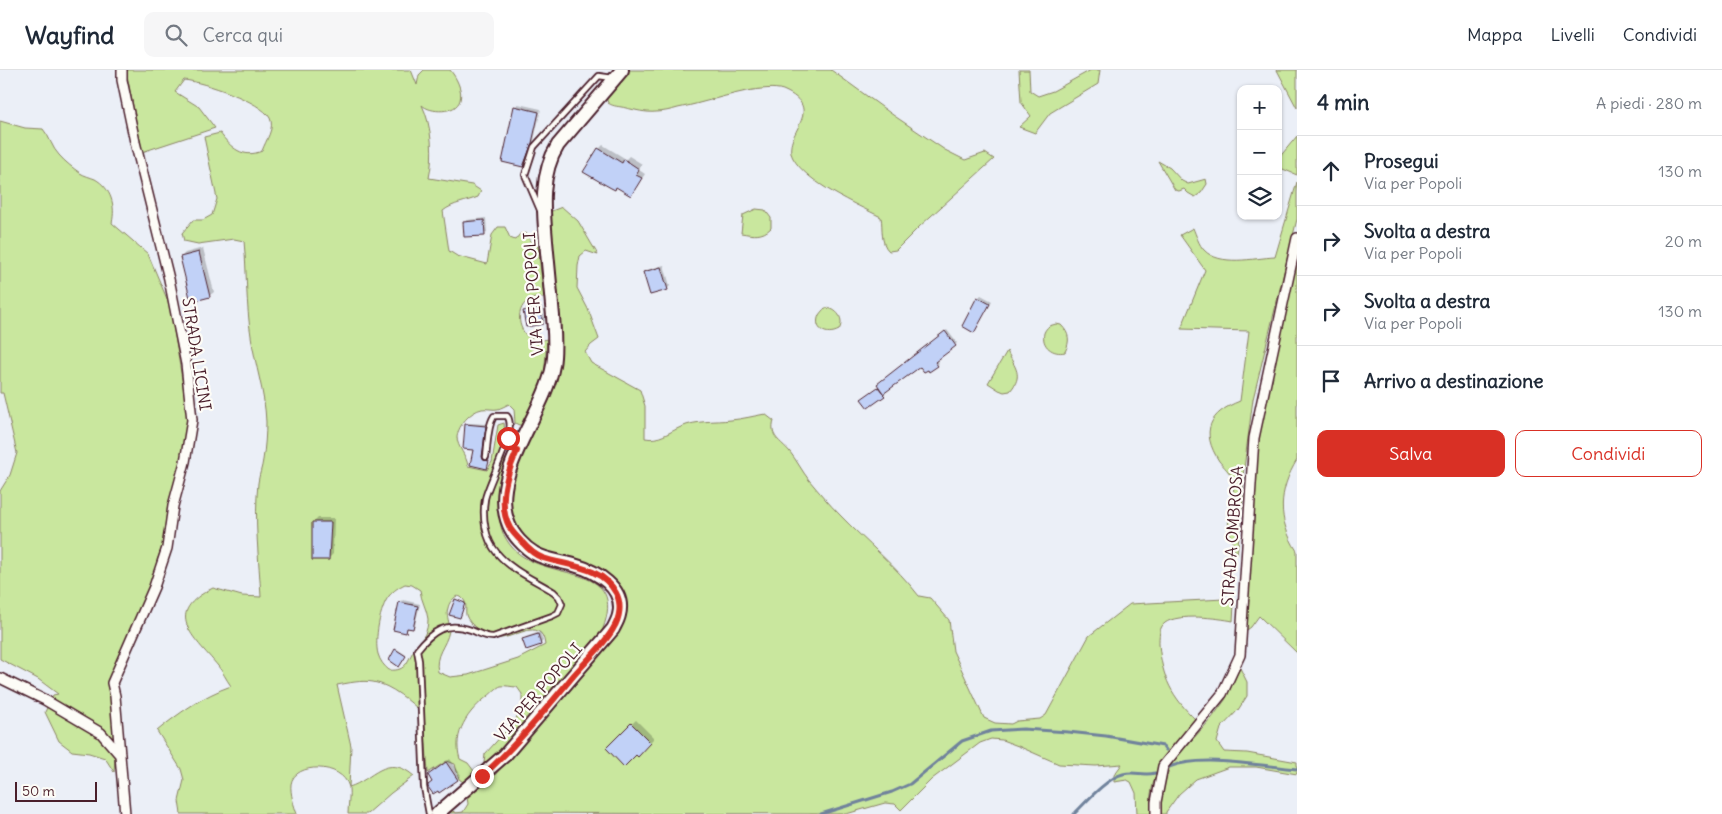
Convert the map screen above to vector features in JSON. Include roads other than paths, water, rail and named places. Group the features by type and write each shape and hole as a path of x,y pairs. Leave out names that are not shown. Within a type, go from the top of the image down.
{"main road":[{"name":"VIA PER POPOLI","path":"436,814 494,765 518,740 613,629 619,615 620,603 616,593 607,581 575,565 543,558 534,553 526,547 510,528 505,516 506,485 517,451 544,395 553,366 555,340 544,221 544,190 547,170 552,155 567,133 618,74"}],"street":[{"name":"STRADA LICINI","path":"122,70 122,80 135,142 169,279 186,364 192,420 186,462 173,506 166,548 154,587 112,683 115,696 125,814"},
{"name":"STRADA OMBROSA","path":"1156,814 1156,802 1164,766 1222,694 1240,655 1254,438 1297,238"},
{"path":"0,678 46,700 101,733 120,755"}],"lane":[{"path":"544,221 525,176 534,147 599,76 618,74"},
{"path":"436,814 424,787 417,650 436,631 447,627 457,626 486,637 493,637 558,613 562,604 554,592 506,562 490,543 486,528 485,498 510,431 510,419 508,416 494,416 490,425 486,456"},
{"path":"507,441 511,448 517,451"}],"waterway":[{"path":"821,814 892,792 910,784 962,741 991,731 1023,729 1106,736 1163,746 1166,750"},
{"path":"1169,767 1182,763 1215,761 1297,769"},
{"path":"1074,814 1097,791 1117,776 1127,773 1155,773"}]}
